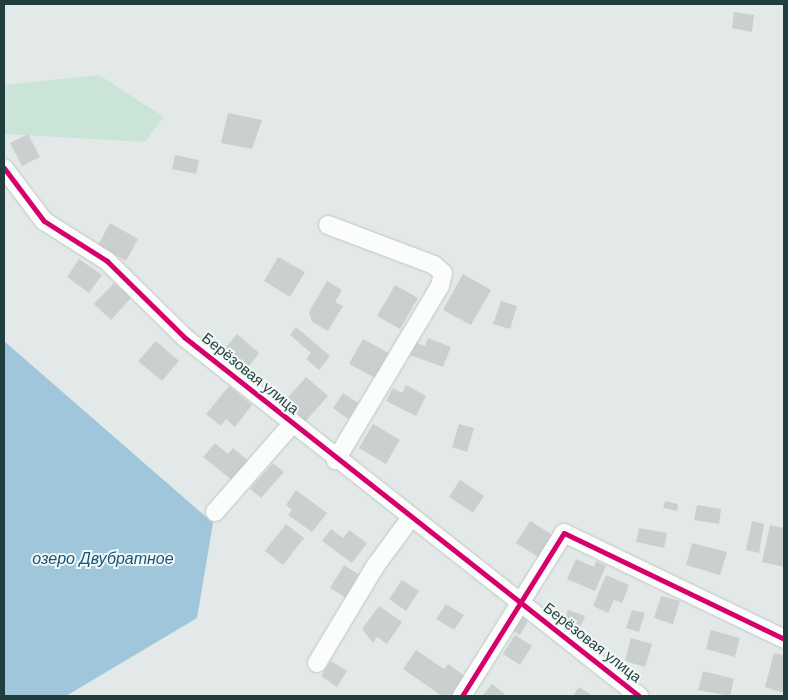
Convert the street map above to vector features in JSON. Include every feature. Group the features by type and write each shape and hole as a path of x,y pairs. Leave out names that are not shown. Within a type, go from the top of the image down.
{"street":[{"name":"Берёзовая улица","path":"4,168 44,221 107,262 184,337 410,519 639,696"},
{"path":"328,225 434,265 444,274 336,460"},
{"path":"215,512 292,424"},
{"path":"317,663 376,565 410,519"},
{"path":"462,696 518,601 564,533 784,639"}],"green space":[{"path":"99,75 164,117 145,142 4,134 4,85"}],"water":[{"name":"озеро Двубратное","path":"4,341 213,523 197,618 66,696 4,696"}],"building":[{"path":"734,12 754,15 752,32 732,28"},
{"path":"228,113 262,120 252,149 221,143"},
{"path":"28,134 40,157 22,166 10,143"},
{"path":"175,155 199,160 196,174 172,169"},
{"path":"110,223 138,239 126,261 98,245"},
{"path":"278,257 305,272 290,297 264,281"},
{"path":"79,259 102,275 89,293 67,277"},
{"path":"463,274 491,290 471,325 443,310"},
{"path":"327,281 342,290 335,302 343,306 328,331 312,322 309,312"},
{"path":"114,283 131,298 111,320 94,304"},
{"path":"395,285 418,298 400,329 377,316"},
{"path":"501,301 517,306 510,329 493,324"},
{"path":"296,327 330,356 319,370 306,359 311,353 290,335"},
{"path":"237,334 259,353 244,373 221,354"},
{"path":"428,338 451,347 443,367 410,355 414,342 425,346"},
{"path":"363,339 389,353 375,378 349,364"},
{"path":"156,341 179,361 162,381 138,361"},
{"path":"306,377 328,396 304,423 282,404"},
{"path":"406,385 426,396 416,416 386,401 393,388 402,393"},
{"path":"229,386 252,405 235,427 226,419 221,426 206,414"},
{"path":"343,393 358,403 348,419 333,408"},
{"path":"373,424 400,440 386,464 359,448"},
{"path":"459,424 474,428 467,452 452,447"},
{"path":"215,443 228,454 233,448 250,462 233,481 203,457"},
{"path":"273,463 284,472 261,498 250,489"},
{"path":"460,480 484,496 473,513 449,497"},
{"path":"296,490 327,513 312,532 288,515 292,510 286,505"},
{"path":"665,501 678,504 677,511 663,508"},
{"path":"697,505 721,509 719,524 694,520"},
{"path":"530,521 553,535 538,557 516,543"},
{"path":"752,521 764,524 759,553 746,550"},
{"path":"286,524 304,538 283,565 265,551"},
{"path":"770,525 784,528 784,567 762,562"},
{"path":"639,528 667,533 664,548 636,542"},
{"path":"331,529 343,538 349,530 367,543 352,563 322,541"},
{"path":"692,543 727,552 720,575 686,565"},
{"path":"576,559 594,567 596,561 606,566 595,591 567,579"},
{"path":"344,565 361,576 346,598 330,588"},
{"path":"606,575 629,585 622,603 614,600 608,613 593,606"},
{"path":"402,580 419,591 406,611 389,599"},
{"path":"661,596 680,601 673,624 654,618"},
{"path":"446,604 464,615 454,630 436,619"},
{"path":"379,606 402,622 387,644 377,637 373,643 362,629"},
{"path":"568,610 585,616 578,633 562,627"},
{"path":"632,610 645,613 639,632 626,628"},
{"path":"517,612 529,619 520,635 508,627"},
{"path":"711,630 740,638 735,657 706,649"},
{"path":"515,635 532,646 520,665 503,654"},
{"path":"631,638 652,644 645,667 625,661"},
{"path":"416,650 444,669 448,664 465,676 451,696 442,696 403,669"},
{"path":"774,653 784,655 784,693 765,687"},
{"path":"331,661 347,671 337,687 321,676"},
{"path":"703,671 734,679 730,696 698,690"},
{"path":"492,684 507,696 482,696"},
{"path":"579,687 593,696 573,696"}],"cycle path":[{"path":"4,168 44,221 107,261 184,337 639,696"},
{"path":"462,696 564,533 784,639"}]}
